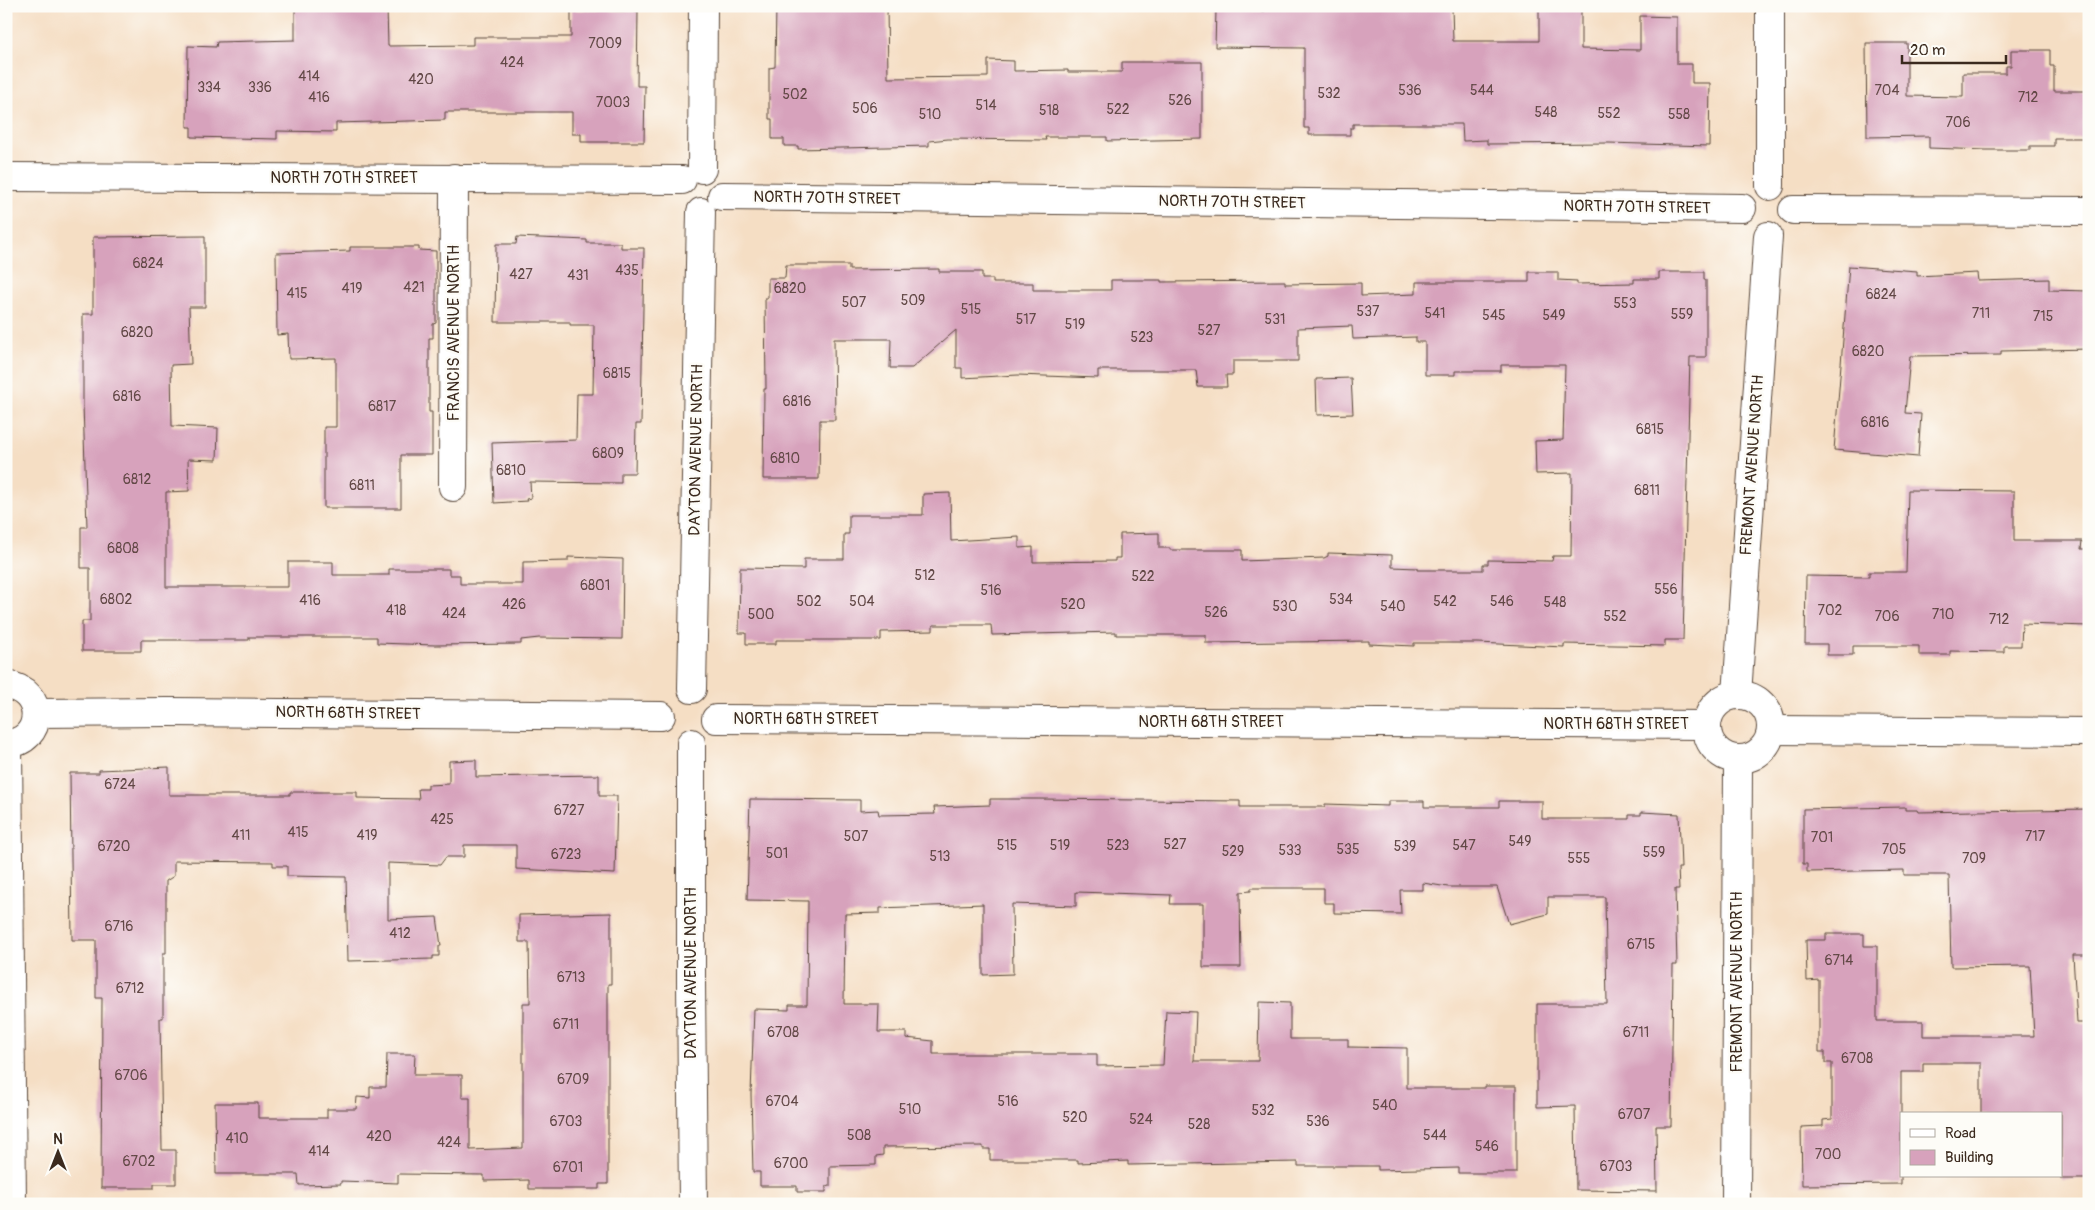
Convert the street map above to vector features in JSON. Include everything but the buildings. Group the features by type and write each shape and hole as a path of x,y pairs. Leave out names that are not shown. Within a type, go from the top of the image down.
{"street":[{"path":"692,174 712,172 722,182 712,204 694,211 682,202 680,194 692,174 703,6"},
{"path":"1770,6 1770,186"},
{"name":"NORTH 70TH STREET","path":"6,177 454,178 692,174"},
{"name":"FRANCIS AVENUE NORTH","path":"453,487 454,178"},
{"path":"1770,186 1781,189 1787,194 1793,210 1788,225 1783,231 1768,236 1752,230 1743,217 1742,208 1750,193 1757,188 1770,186"},
{"name":"NORTH 70TH STREET","path":"712,204 1742,208"},
{"name":"DAYTON AVENUE NORTH","path":"692,689 712,204"},
{"path":"1793,210 2089,211"},
{"name":"FREMONT AVENUE NORTH","path":"1737,695 1768,236"},
{"path":"6,685 23,690 30,697 36,713 34,726 28,734 21,741 7,744 12,1204"},
{"path":"692,689 705,694 712,701 716,719 708,735 691,743 673,738 667,732 661,716 666,701 672,695 679,691 692,689"},
{"path":"1737,695 1757,700 1765,708 1770,716 1771,730 1766,744 1757,754 1738,760 1718,752 1710,744 1706,725 1710,711 1717,702 1727,696 1737,695"},
{"name":"NORTH 68TH STREET","path":"36,713 169,712 661,716"},
{"name":"NORTH 68TH STREET","path":"716,719 1706,725"},
{"path":"1771,730 2089,732"},
{"name":"DAYTON AVENUE NORTH","path":"691,743 690,982 693,1204"},
{"name":"FREMONT AVENUE NORTH","path":"1736,1204 1738,760"}]}
